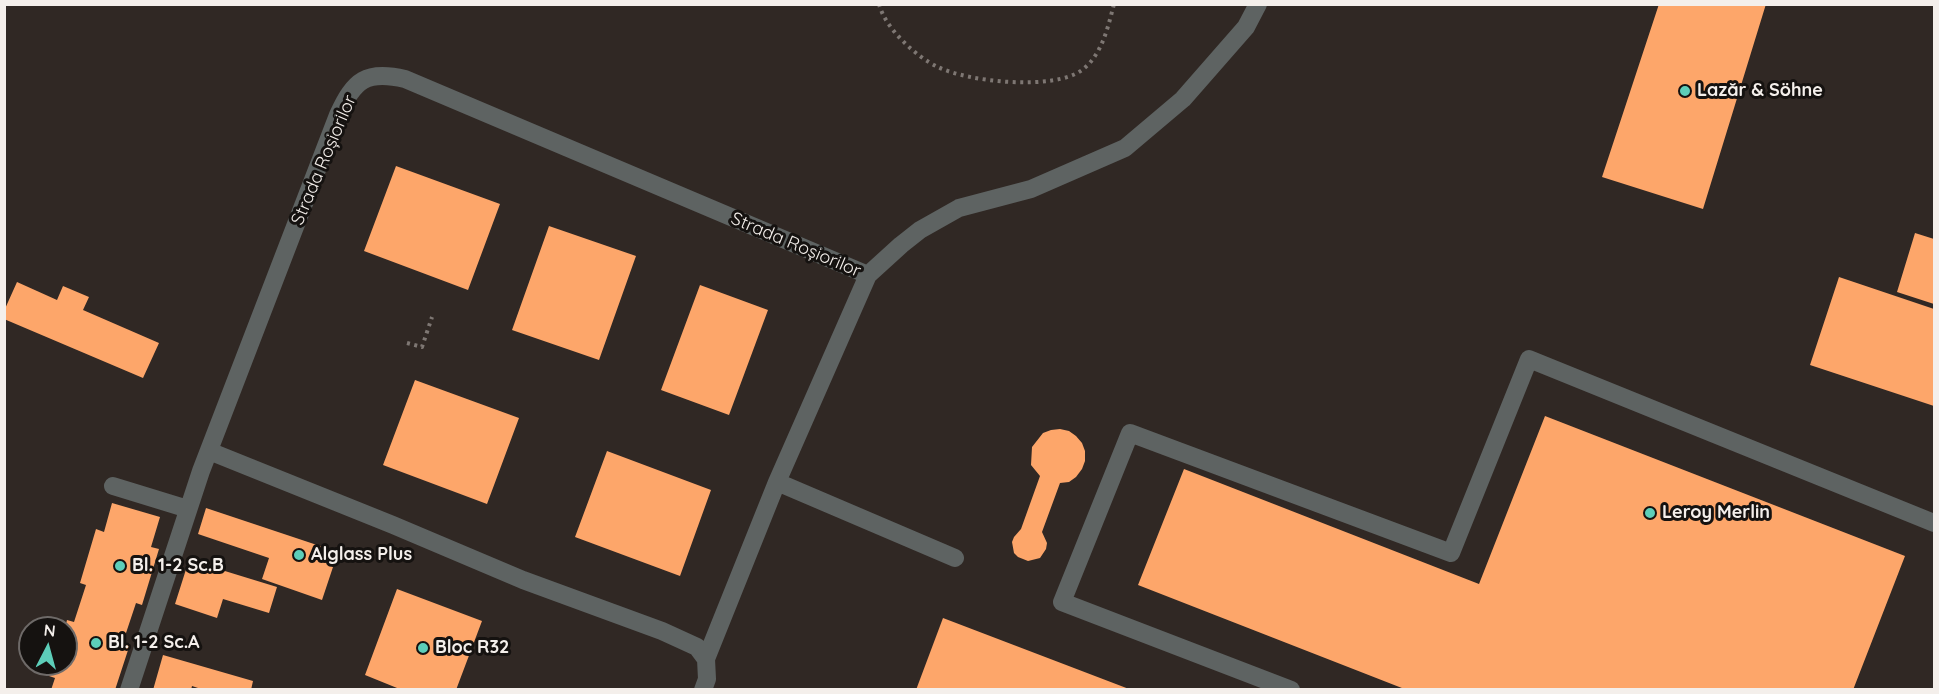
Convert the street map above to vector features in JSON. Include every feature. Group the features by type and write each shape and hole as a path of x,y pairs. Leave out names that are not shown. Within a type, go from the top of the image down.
{"street":[{"path":"703,690 707,679 706,659 777,483 868,276 920,230 959,208 1031,189 1125,148 1184,99 1246,27 1258,4"},
{"name":"Strada Roșiorilor","path":"129,690 209,451 338,115 347,95 358,82 388,75 405,79 868,276"},
{"path":"1291,690 1062,602 1130,433 1450,553 1529,360 1935,523"},
{"path":"209,451 524,580 662,632 697,647 706,659"},
{"path":"777,483 956,558"},
{"path":"113,486 188,509"}],"path":[{"path":"879,4 889,26 901,39 938,67 986,79 1032,83 1061,80 1082,70 1100,45 1114,4"},
{"path":"406,342 422,347 432,317"}],"building":[{"name":"Lazăr & Söhne","path":"1659,4 1766,4 1703,209 1602,177"},
{"path":"396,166 500,204 468,290 364,251"},
{"path":"549,226 636,256 599,360 512,330"},
{"path":"1915,233 1934,239 1934,304 1897,292"},
{"path":"1839,277 1934,309 1934,406 1810,365"},
{"path":"17,282 57,300 63,286 89,297 83,310 159,343 143,378 4,319 4,311"},
{"path":"700,285 768,310 729,415 661,390"},
{"path":"415,380 519,418 487,504 383,465"},
{"name":"Leroy Merlin","path":"1545,416 1905,556 1853,690 1407,690 1138,585 1184,469 1479,584"},
{"path":"1060,429 1069,431 1082,443 1085,461 1076,477 1069,482 1060,483 1042,532 1047,543 1046,549 1040,558 1028,561 1014,553 1012,542 1021,529 1040,476 1031,465 1032,447 1043,433"},
{"path":"607,451 711,490 680,576 575,537"},
{"path":"112,503 160,517 151,547 159,549 142,605 136,603 123,642 130,644 115,690 51,690 55,678 49,676 78,676 78,616 76,616 86,585 80,583 96,529 104,532"},
{"name":"Alglass Plus","path":"206,508 338,552 322,600 262,579 269,558 198,534"},
{"path":"189,560 277,587 269,613 223,599 217,618 175,604"},
{"name":"Bloc R32","path":"397,589 482,621 456,690 402,690 365,675"},
{"path":"943,618 1129,689 1129,690 916,690"},
{"path":"163,655 253,681 251,690 204,690 192,686 191,690 153,690"}],"place":[{"name":"Lazăr & Söhne","path":"1685,91"},
{"name":"Leroy Merlin","path":"1650,513"},
{"name":"Alglass Plus","path":"299,555"},
{"name":"Bl. 1-2 Sc.B","path":"120,566"},
{"name":"Bl. 1-2 Sc.A","path":"96,643"},
{"name":"Bloc R32","path":"423,648"}]}
